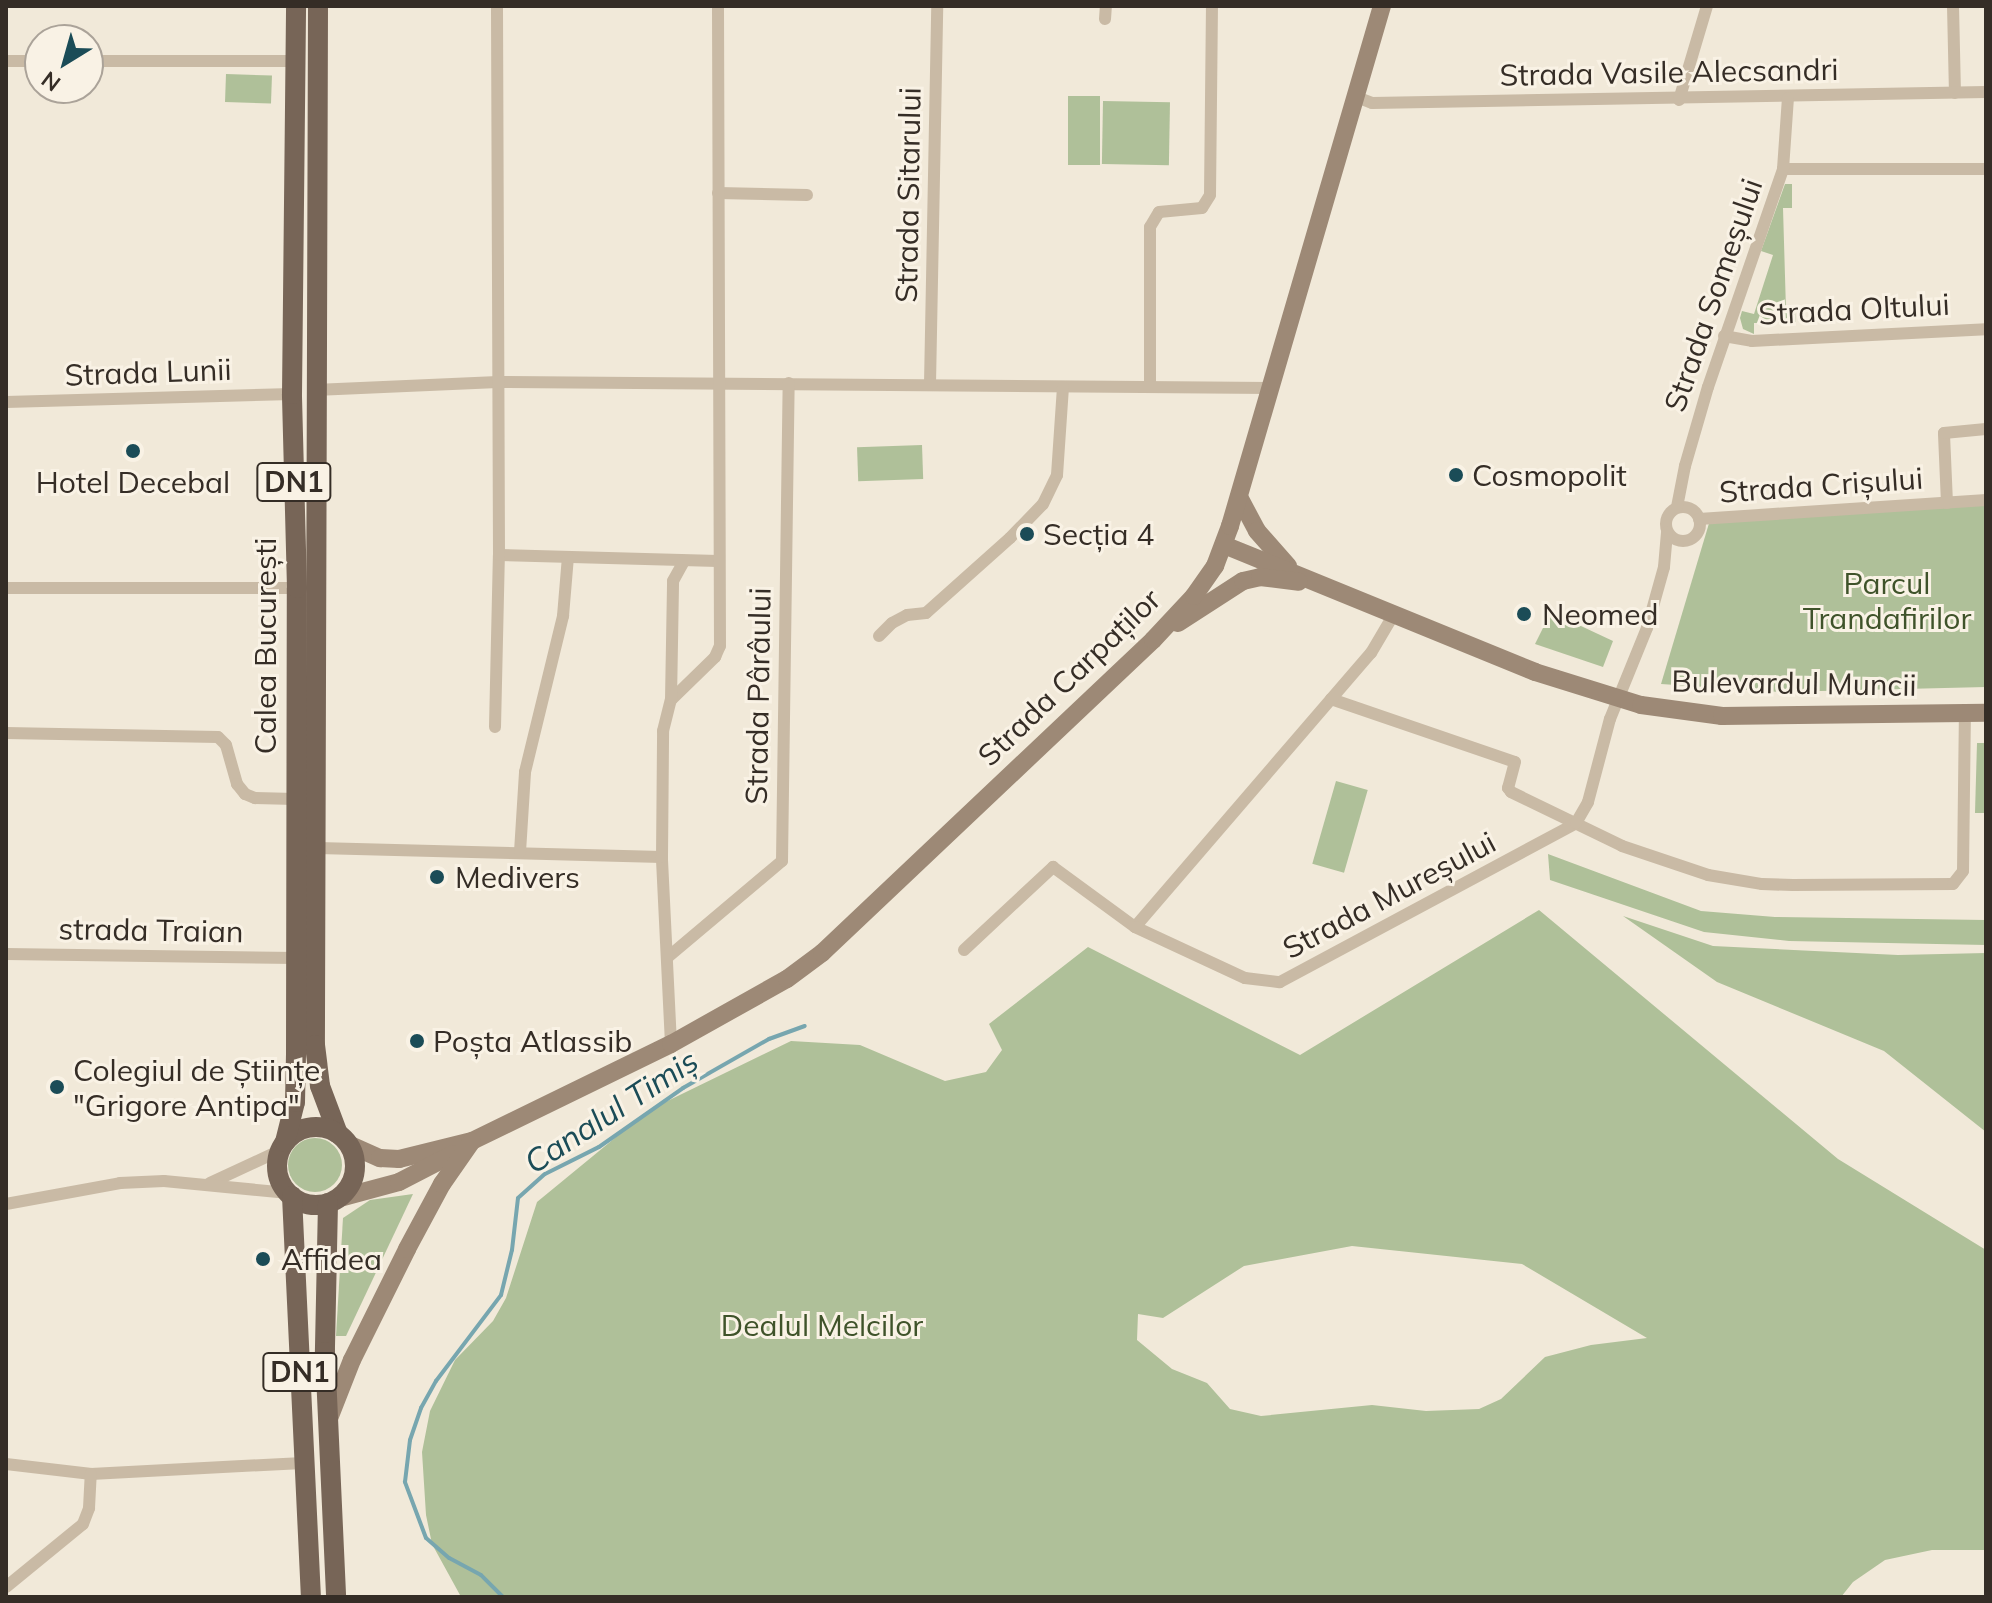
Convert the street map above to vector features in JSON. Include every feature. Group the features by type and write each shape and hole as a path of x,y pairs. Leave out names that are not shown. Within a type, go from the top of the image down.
{"main road":[{"name":"Calea București","path":"282,1146 291,1124 296,1078 297,588 292,394 296,6"},
{"name":"Calea București","path":"318,6 315,390 318,848 315,1045 320,1086 343,1139"},
{"name":"Strada Carpaților","path":"332,1201 417,1175 472,1141 745,1005 822,953 1153,640 1206,581 1224,545 1239,497 1382,6"},
{"name":"Bulevardul Muncii","path":"1239,497 1257,531 1293,571"},
{"name":"Bulevardul Muncii","path":"1224,545 1535,672 1619,700 1722,716 1986,713"},
{"name":"Bulevardul Muncii","path":"1153,640 1243,581 1272,578 1334,588"},
{"path":"282,1146 294,1134 316,1127 343,1139"},
{"name":"Strada Carpaților","path":"343,1139 380,1158 399,1159 472,1141"},
{"name":"DN1","path":"336,1597 325,1352 332,1201 352,1181 355,1168 343,1139"},
{"path":"328,1422 352,1360 407,1249 442,1184 472,1141"},
{"name":"DN1","path":"282,1146 278,1174 290,1195 311,1597"},
{"path":"290,1195 313,1205 332,1201"}],"street":[{"path":"495,727 499,555 497,6"},
{"path":"671,700 718,651 718,6"},
{"name":"Strada Sitarului","path":"930,384 937,6"},
{"path":"1150,386 1149,234 1159,212 1202,208 1210,195 1212,6"},
{"path":"1679,100 1707,6"},
{"path":"1953,6 1955,93"},
{"path":"104,61 295,61"},
{"name":"Strada Vasile Alecsandri","path":"1354,96 1372,103 1679,100 1986,92"},
{"name":"Strada Someșului","path":"1619,700 1638,653 1664,567 1667,515 1677,507 1685,466 1724,336 1783,169 1788,98"},
{"path":"1783,169 1986,169"},
{"path":"718,193 807,195"},
{"name":"Strada Oltului","path":"1724,336 1752,341 1986,329"},
{"path":"315,390 498,382 1270,388"},
{"name":"Strada Pârâului","path":"668,957 777,867 783,856 789,383"},
{"path":"879,636 892,623 907,615 926,613 1043,504 1057,475 1063,387"},
{"name":"Strada Lunii","path":"6,402 292,394"},
{"name":"Strada Crișului","path":"1947,503 1944,433 1986,429"},
{"name":"Strada Crișului","path":"1699,519 1986,500"},
{"path":"1677,507 1693,510 1699,519"},
{"name":"Strada Someșului","path":"1664,567 1699,529 1699,519"},
{"path":"1667,532 1677,541 1688,540"},
{"path":"499,555 718,561"},
{"path":"520,852 525,772 563,616 568,557"},
{"path":"671,1044 662,857 663,731 671,700 673,581 684,561"},
{"path":"6,588 297,588"},
{"path":"1135,927 1371,653 1394,614"},
{"name":"Strada Mureșului","path":"1331,699 1515,762 1508,788 1511,792 1658,860 1735,880 1793,885 1953,884 1963,871 1965,714"},
{"path":"1576,823 1588,802 1619,700"},
{"path":"6,733 218,737 226,745 237,784 245,794 255,798 295,799"},
{"name":"Strada Mureșului","path":"964,950 1053,867 1135,927 1245,978 1280,982 1576,823"},
{"path":"318,848 662,857"},
{"name":"strada Traian","path":"6,954 296,958"},
{"path":"207,1184 282,1146"},
{"path":"6,1204 120,1183 207,1184 290,1195"},
{"path":"6,1464 91,1474 303,1463"},
{"path":"6,1587 83,1524 89,1508 91,1474"}],"green space":[{"path":"226,74 272,76 271,104 225,102"},
{"path":"1068,96 1100,96 1100,165 1068,165"},
{"path":"1103,101 1170,102 1169,165 1102,164"},
{"path":"1785,184 1792,184 1792,208 1783,208 1786,310 1795,310 1796,322 1754,323 1754,334 1743,329 1740,318 1742,311 1754,314 1773,255 1761,251"},
{"path":"922,445 923,479 858,481 857,447"},
{"name":"Parcul Trandafirilor","path":"1986,503 1986,687 1780,692 1661,684 1710,520"},
{"path":"1551,612 1613,641 1603,667 1535,644"},
{"path":"1977,743 1986,743 1986,813 1975,813"},
{"path":"1336,781 1368,790 1344,873 1312,864"},
{"path":"1548,854 1701,911 1775,917 1986,920 1986,945 1789,941 1704,932 1550,880"},
{"name":"Dealul Melcilor","path":"1539,910 1838,1159 1986,1250 1986,1550 1932,1550 1885,1560 1853,1582 1841,1597 460,1595 432,1544 426,1515 422,1452 430,1411 455,1360 493,1321 506,1298 537,1202 649,1110 791,1041 860,1045 945,1081 986,1072 1002,1050 989,1024 1088,947 1300,1055","holes":["1352,1246 1522,1264 1647,1338 1591,1345 1545,1357 1501,1399 1479,1409 1426,1411 1372,1405 1261,1416 1230,1409 1207,1383 1172,1369 1137,1340 1138,1314 1163,1318 1244,1266"]},
{"path":"1623,916 1713,946 1898,955 1986,953 1986,1132 1884,1051 1717,982"},
{"path":"315,1138 334,1146 342,1165 334,1184 315,1192 296,1184 288,1165 296,1146"},
{"path":"413,1194 346,1336 336,1336 343,1218 370,1200"}],"waterway":[{"name":"Canalul Timiș","path":"503,1597 481,1575 449,1558 426,1538 405,1482 410,1440 421,1408 436,1381 501,1295 512,1250 518,1198 545,1174 599,1147 683,1088 769,1039 805,1026"}],"place":[{"name":"Hotel Decebal","path":"133,451"},
{"name":"Cosmopolit","path":"1456,475"},
{"name":"Secția 4","path":"1027,534"},
{"name":"Neomed","path":"1524,614"},
{"name":"Medivers","path":"437,877"},
{"name":"Poșta Atlassib","path":"417,1041"},
{"name":"Colegiul de Științe \"Grigore Antipa\"","path":"57,1087"},
{"name":"Affidea","path":"263,1259"}]}
